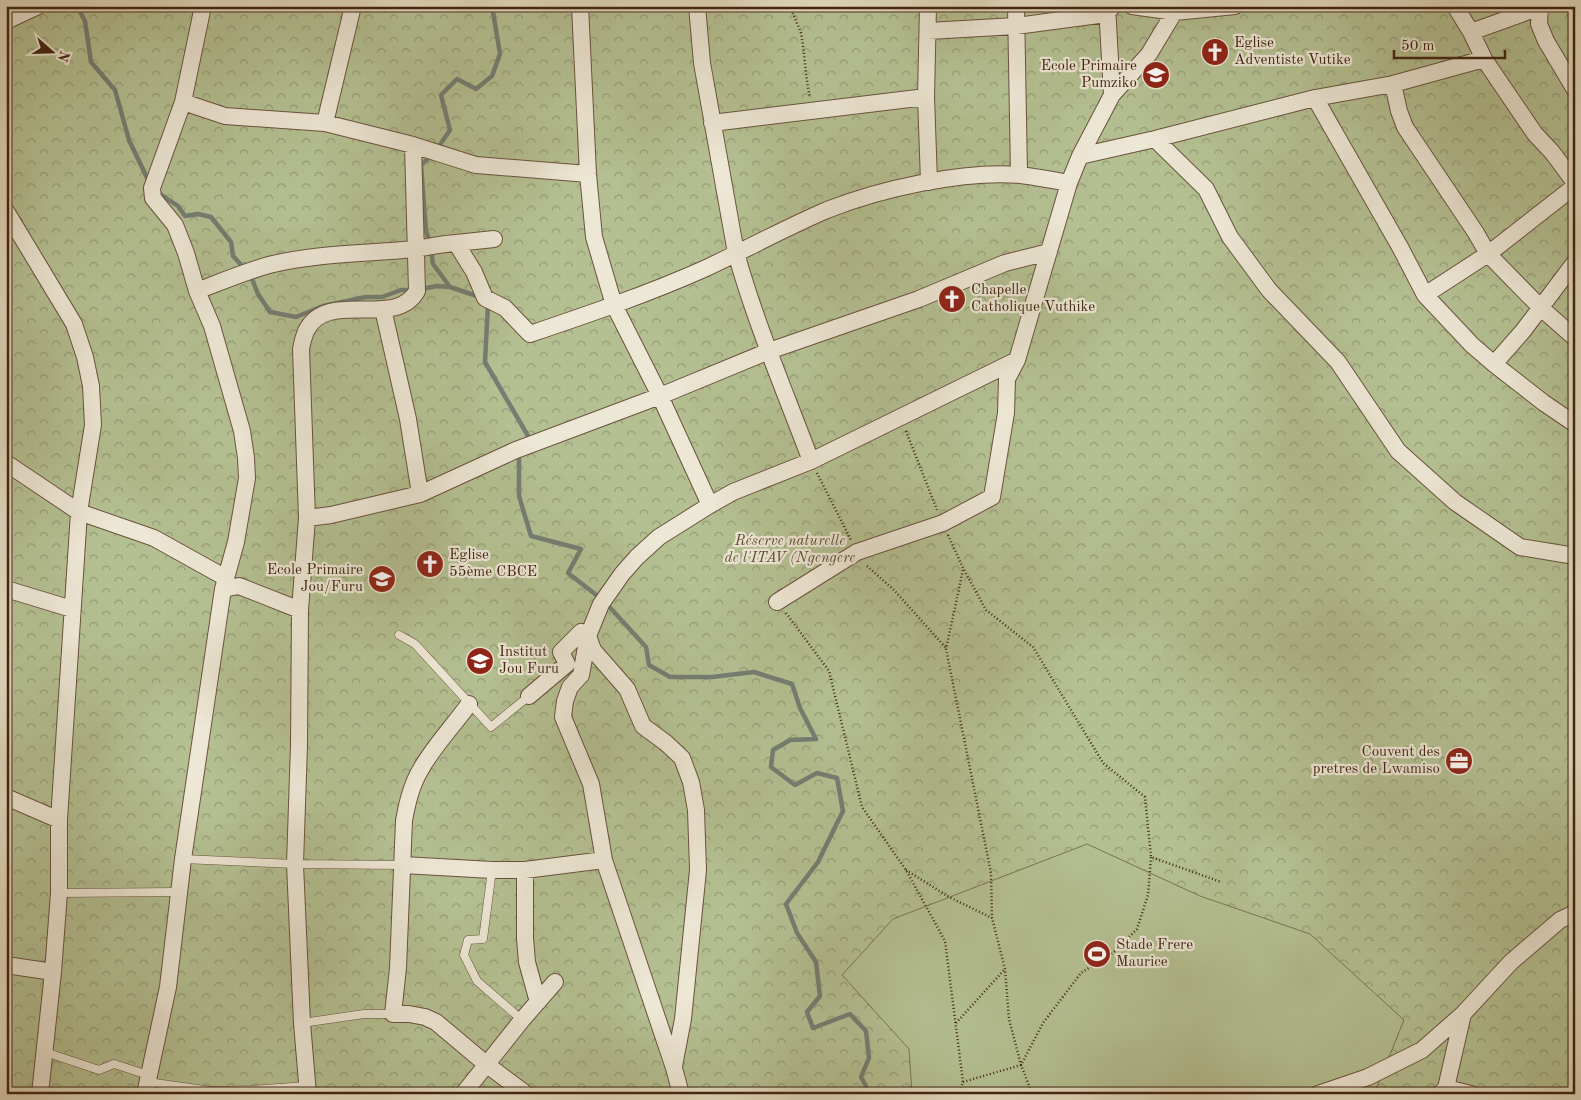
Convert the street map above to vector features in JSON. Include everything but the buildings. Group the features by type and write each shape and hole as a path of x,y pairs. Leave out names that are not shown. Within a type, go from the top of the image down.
{"street":[{"path":"6,21 38,6"},
{"path":"203,6 184,102 152,188 153,198 175,225 186,253 197,291 212,326 242,431 247,478 236,542 223,589"},
{"path":"325,123 353,6"},
{"path":"580,6 588,174 594,237 614,305 660,396 710,505"},
{"path":"697,6 702,63 736,253 769,352 811,461"},
{"path":"928,6 926,96 929,182"},
{"path":"1016,6 1018,175"},
{"path":"1132,6 1176,9 1235,6"},
{"path":"1425,295 1488,254 1575,185 1552,152 1535,134 1484,59 1471,32 1455,6"},
{"path":"1471,32 1541,7 1539,24 1546,41 1575,90"},
{"path":"928,31 1016,26 1109,9 1112,95"},
{"path":"777,602 857,552 943,523 992,497 1006,413 1007,379 1017,360 1022,337 1069,183 1080,156 1112,95 1149,54 1176,9"},
{"path":"1080,156 1315,98 1393,84 1484,59"},
{"path":"1393,84 1405,127 1488,254 1541,308 1575,338"},
{"path":"712,123 926,96"},
{"path":"1315,98 1400,247 1425,295 1472,345 1494,364 1544,404 1575,424"},
{"path":"184,102 225,116 325,123 413,145 476,165 588,174"},
{"path":"1155,139 1206,189 1230,237 1269,290 1338,362 1398,451 1455,502 1520,547 1575,556"},
{"path":"307,1090 295,864 299,745 300,610 306,518 301,349 306,330 317,317 327,312 346,309 383,309 406,303 414,292 416,248 413,145"},
{"path":"456,243 474,272 485,298 505,308 530,334 614,305 704,269 828,210 882,192 929,182 978,176 1018,175 1069,183"},
{"path":"6,211 74,324 85,357 91,386 93,425 79,512 59,820 59,893 40,1094"},
{"path":"197,291 239,274 270,265 323,255 494,240"},
{"path":"306,518 420,494 523,447 660,396 769,352 919,299 1005,263 1049,252"},
{"path":"1494,364 1523,331 1575,262"},
{"path":"383,309 408,418 420,494"},
{"path":"681,1094 604,860 590,784 563,717 565,701 570,687 582,675 588,636 606,598 622,574 659,537 733,492 811,461 899,416 1017,360"},
{"path":"6,463 79,512 154,538 226,578 178,892 168,988 147,1088"},
{"path":"223,589 239,586 300,610"},
{"path":"6,589 72,609"},
{"path":"529,696 567,664 561,652 581,632 588,636 592,650 627,689 643,726 682,758 691,782 696,810 698,870 683,1019 674,1068"},
{"path":"469,704 421,768 407,802 404,821 398,968 393,1014 417,1015 436,1022 486,1064 526,1094"},
{"path":"6,797 59,820"},
{"path":"403,865 525,870 604,860"},
{"path":"525,870 524,938 527,962 538,1002"},
{"path":"1318,1094 1368,1077 1422,1050 1463,1014 1511,962 1560,920 1575,913"},
{"path":"6,965 53,972"},
{"path":"463,1094 555,982"},
{"path":"1463,1014 1443,1091 1470,1094"}],"lane":[{"path":"399,635 414,644 490,727 529,696"},
{"path":"183,859 295,864 403,865"},
{"path":"492,870 483,939 468,940 464,955 477,981 522,1020"},
{"path":"59,893 178,892"},
{"path":"302,1022 364,1014 393,1014"},
{"path":"44,1052 99,1070 114,1064 145,1074 147,1088 211,1091 307,1090"}],"path":[{"path":"791,6 800,31 805,60 805,78 813,110"},
{"path":"899,416 963,568 986,610 1033,647 1103,763 1146,797 1151,857 1148,895 1137,929 1114,952 1081,973 1043,1023 1021,1065 963,1082"},
{"path":"963,568 946,649 991,873 992,918 1006,969 1009,1019 1031,1094"},
{"path":"777,602 829,671 862,807 906,870 945,941 963,1082 959,1094"},
{"path":"1151,857 1221,882"},
{"path":"906,870 949,897 992,918"},
{"path":"956,1023 1006,969"}],"green space":[{"name":"Réserve naturelle de l'ITAV (Ngengere","path":"6,6 1575,6 1575,1094 6,1094"},
{"name":"Stade Frere Maurice","path":"1087,844 1200,896 1310,934 1404,1020 1374,1094 912,1094 909,1049 842,975 893,919"}],"waterway":[{"path":"77,6 85,21 91,62 115,90 129,140 149,182"},
{"path":"437,149 450,130 441,95 457,79 476,89 492,76 500,54 492,6"},
{"path":"430,242 426,231 421,165 432,155"},
{"path":"157,192 178,206 185,216 198,214 211,217 231,242 233,256 244,268"},
{"path":"431,249 433,264 450,287 480,297"},
{"path":"250,274 258,294 270,312 296,317 323,306 366,297 382,297 401,290 411,290"},
{"path":"421,289 437,286 450,287"},
{"path":"488,304 485,362 528,436 526,441"},
{"path":"521,453 519,458 519,496 531,536 581,549 568,573 604,601 646,647 649,665 670,677 712,677 754,672 792,684 800,708 816,739 790,740 773,750 771,767 795,785 817,773 837,778 843,811 818,862 786,904 797,933 816,962 820,996 807,1012 813,1028 850,1014 866,1031 869,1058 861,1077 866,1086 864,1094"}],"place":[{"name":"Eglise Adventiste Vutike","path":"1215,52"},
{"name":"Ecole Primaire Pumziko","path":"1156,75"},
{"name":"Chapelle Catholique Vuthike","path":"952,299"},
{"name":"Eglise 55ème CBCE","path":"430,564"},
{"name":"Ecole Primaire Jou/Furu","path":"382,579"},
{"name":"Institut Jou Furu","path":"480,661"},
{"name":"Couvent des pretres de Lwamiso","path":"1459,761"},
{"name":"Stade Frere Maurice","path":"1097,954"}]}
